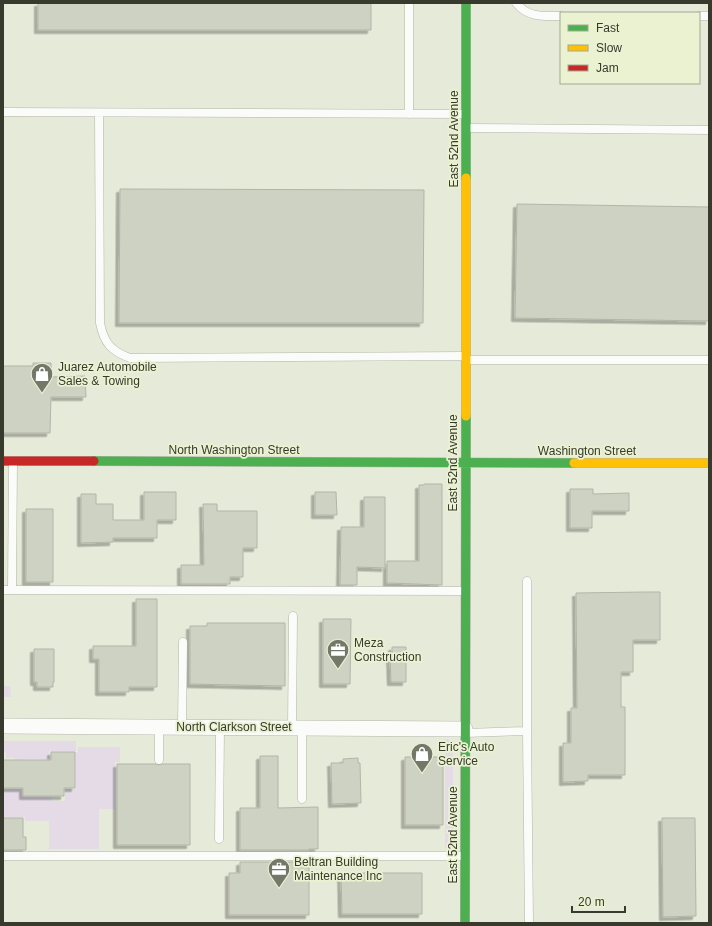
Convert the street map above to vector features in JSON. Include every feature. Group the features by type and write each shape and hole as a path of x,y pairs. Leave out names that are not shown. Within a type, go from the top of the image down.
{"street":[{"name":"East 52nd Avenue","path":"465,923 466,3"},
{"name":"North Washington Street","path":"3,461 466,463"},
{"name":"Washington Street","path":"466,463 709,463"},
{"name":"North Clarkson Street","path":"3,726 220,727 465,731"}],"lane":[{"path":"410,3 410,114"},
{"path":"516,3 521,9 529,14 538,16 560,16"},
{"path":"3,112 466,114"},
{"path":"99,113 100,323 102,335 109,346 118,354 130,358 709,360"},
{"path":"466,128 709,130"},
{"path":"12,590 13,461"},
{"path":"527,581 529,923"},
{"path":"3,590 465,591"},
{"path":"293,616 297,728 302,799"},
{"path":"182,727 183,642"},
{"path":"159,727 159,760"},
{"path":"219,839 220,727"},
{"path":"465,731 527,731"},
{"path":"3,856 465,856"}],"shaded area":[{"path":"3,686 10,686 11,697 3,697"},
{"path":"445,739 448,739 453,745 453,848 445,848"},
{"path":"3,741 76,741 76,751 49,751 49,759 22,759 21,788 15,788 15,758 6,758 6,752 3,751"},
{"path":"78,747 120,747 120,762 115,762 115,809 99,809 99,849 49,849 49,821 25,821 25,817 3,817 3,789 22,789 22,796 46,796 46,794 51,794 52,801 65,801 65,789 76,789 76,753 78,752"}],"building":[{"path":"38,3 371,3 371,30 38,30"},
{"path":"120,189 424,190 423,323 119,323"},
{"path":"517,204 709,207 709,321 515,318"},
{"path":"33,363 51,363 51,377 85,376 86,397 51,397 50,433 3,433 3,366 33,366"},
{"path":"442,484 442,585 387,583 387,561 419,561 419,485"},
{"path":"570,489 593,489 593,494 629,493 629,511 592,511 592,528 570,528"},
{"path":"144,492 176,492 176,520 157,520 157,538 113,538 113,542 81,543 81,494 96,494 96,504 113,504 113,520 144,520"},
{"path":"315,492 336,492 337,515 315,515"},
{"path":"364,497 385,497 385,568 357,567 357,585 340,585 341,527 364,527"},
{"path":"203,504 217,504 217,511 257,511 257,548 243,548 243,577 230,577 230,584 181,584 181,565 204,565"},
{"path":"26,509 53,509 53,582 26,582"},
{"path":"660,592 660,640 633,640 633,672 621,672 621,707 625,707 625,775 588,775 588,781 563,782 563,743 571,743 571,708 577,708 576,593"},
{"path":"136,599 157,599 157,687 129,687 129,692 99,692 99,659 93,659 93,646 136,646"},
{"path":"323,619 351,619 350,684 323,684"},
{"path":"207,623 285,623 285,686 190,684 190,626 207,626"},
{"path":"392,647 406,647 406,682 391,682 390,657 392,657"},
{"path":"34,649 54,649 53,687 37,687 37,682 34,682"},
{"path":"51,752 75,752 75,788 64,788 64,796 23,796 23,788 3,788 3,760 51,760"},
{"path":"260,756 278,756 278,808 318,807 318,849 240,850 240,808 260,808"},
{"path":"405,757 443,757 443,825 405,825"},
{"path":"358,758 358,763 360,763 361,803 332,804 331,763 343,763 343,759"},
{"path":"117,764 190,764 190,845 117,845"},
{"path":"3,818 23,818 23,837 26,837 26,850 3,850"},
{"path":"662,818 695,818 696,916 663,917"},
{"path":"240,862 309,862 309,915 229,915 229,873 240,873"},
{"path":"341,873 422,873 422,914 342,914"}],"traffic: fast":[{"path":"466,3 466,178"},
{"path":"465,923 466,416"},
{"path":"94,461 574,463"}],"traffic: slow":[{"path":"466,178 466,416"},
{"path":"574,463 709,463"}],"traffic: jam":[{"path":"3,461 94,461"}],"place":[{"name":"Juarez Automobile Sales & Towing","path":"42,394"},
{"name":"Meza Construction","path":"338,670"},
{"name":"Eric's Auto Service","path":"422,774"},
{"name":"Beltran Building Maintenance Inc","path":"279,888"}]}
